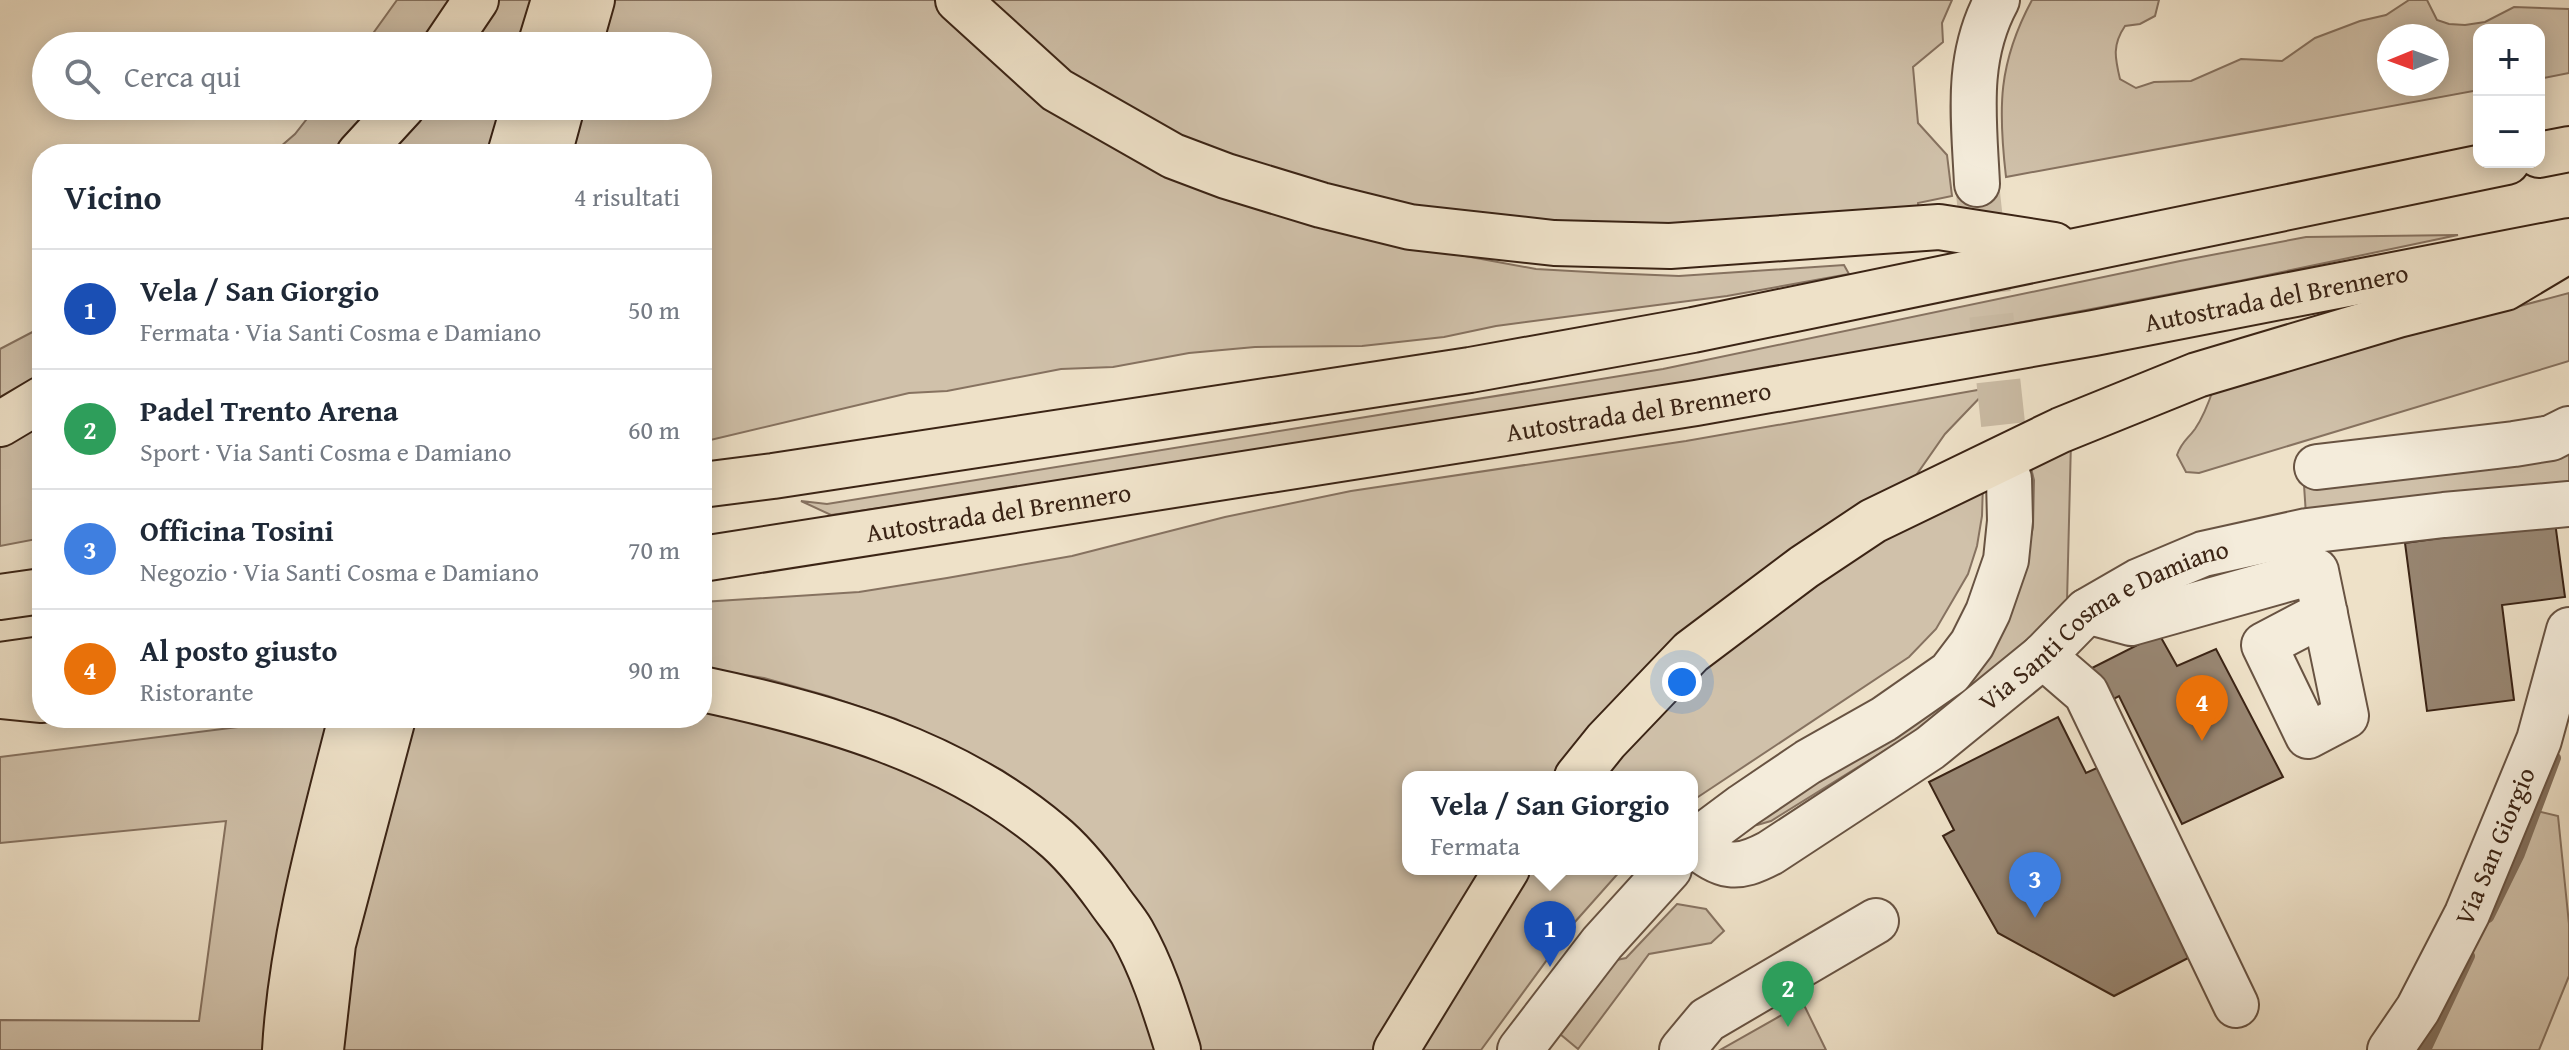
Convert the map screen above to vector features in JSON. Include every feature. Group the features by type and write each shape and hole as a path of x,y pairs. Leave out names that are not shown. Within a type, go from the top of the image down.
{"highway":[{"path":"454,32 476,0"},
{"path":"544,32 554,0"},
{"path":"583,32 592,0"},
{"path":"958,0 1057,90 1173,156 1321,205 1410,227 1554,243 1670,246 1939,227 2084,249"},
{"path":"368,144 390,120"},
{"path":"513,144 520,120"},
{"path":"552,144 558,120"},
{"path":"2545,154 2569,149"},
{"path":"712,484 1470,370 1693,330 2478,168"},
{"name":"Autostrada del Brennero","path":"712,557 1711,401 2094,333 2569,241"},
{"path":"1582,771 1606,741 1691,652 1804,567 1873,521 2061,430 2197,375 2398,315 2505,288 2569,250"},
{"path":"0,424 32,405"},
{"path":"0,597 32,592"},
{"path":"0,665 32,660"},
{"path":"712,691 800,710 880,737 958,773 997,795 1052,834 1094,879 1131,930 1157,983 1178,1050"},
{"path":"0,696 32,699"},
{"path":"285,1050 293,982 315,858 348,728"},
{"path":"321,1050 333,944 390,728"},
{"path":"1396,1050 1503,875"}],"street":[{"path":"1977,184 1975,72 1978,44 1997,0"},
{"path":"2317,467 2514,444 2551,438 2569,429"},
{"name":"Via Santi Cosma e Damiano","path":"1698,840 1808,762 1884,719 1950,673 1972,644 1988,612 2006,560 2010,521 2009,479"},
{"name":"Via Santi Cosma e Damiano","path":"1698,848 1718,862 1734,866 1750,864 1770,853 1930,748 2043,656 2087,611 2139,581 2203,554 2307,531 2569,504"},
{"path":"2087,611 2131,623 2139,622 2316,571 2325,613"},
{"name":"Via San Giorgio","path":"2390,1050 2418,1009 2467,914 2539,740 2569,630"},
{"path":"2043,656 2086,693 2236,1005"},
{"path":"1525,1048 1602,943 1664,875"},
{"path":"1682,1050 1707,1020 1876,921"}],"shaded area":[{"path":"397,0 460,0 439,32 374,32"},
{"path":"489,0 532,0 523,32 470,32"},
{"path":"609,0 935,0 993,59 1416,247 1536,269 1679,276 1844,265 1849,274 1727,296 1496,326 1444,337 1362,346 1255,347 1189,353 1113,367 1061,369 947,391 909,393 712,440 712,144 569,144 576,120 712,120 712,32 600,32"},
{"path":"983,0 1952,0 1942,23 1943,42 1913,67 1918,123 1947,155 1952,196 1918,203 1919,215 1534,232 1270,181 1093,92"},
{"path":"2032,0 2159,0 2155,16 2140,24 2125,26 2116,46 2120,79 2136,88 2154,82 2191,81 2241,59 2282,61 2315,38 2386,15 2409,0 2427,0 2437,20 2449,24 2377,24 2377,96 2446,96 2006,177 2002,107 2012,45"},
{"path":"2514,7 2569,9 2569,73 2545,78 2545,24 2473,24 2473,91 2449,96 2449,24 2485,22"},
{"path":"306,120 374,120 354,144 284,144"},
{"path":"410,120 499,120 493,144 390,144"},
{"path":"2458,235 2239,281 1759,372 831,515 801,501 827,504 1663,369 2306,237"},
{"path":"2569,293 2569,361 2199,473 2186,472 2177,455 2201,419 2214,387"},
{"path":"32,332 32,399 0,417 0,349"},
{"path":"1989,388 1945,434 1910,484 1576,744 1556,771 1402,771 1402,875 1480,875 1376,1050 1193,1050 1042,799 1002,770 896,719 764,678 712,670 712,601 859,592 947,578 1072,556 1225,517 1351,491 1686,441"},
{"path":"32,424 32,540 0,546 0,443"},
{"path":"2071,441 2067,602 2050,625 1955,707 1771,821 1757,825 1753,818 1910,718 2025,565 2033,527 2034,480 2029,460"},
{"path":"2569,447 2569,483 2306,515 2304,485 2372,479"},
{"path":"1983,483 1982,516 1968,574 1936,629 1909,657 1698,797 1698,771 1603,771 1652,712 1804,584"},
{"path":"712,711 744,717 914,770 1002,820 1038,849 1090,905 1135,969 1162,1050 335,1050 363,888 413,728 712,728"},
{"path":"230,728 338,728 274,1050 0,1050 0,1020 199,1021 226,821 0,843 0,757"},
{"path":"2529,809 2558,816 2569,924 2569,976 2539,1050 2417,1050"},
{"path":"1526,875 1617,875 1574,923 1481,1050 1414,1050 1447,993"},
{"path":"1677,904 1706,909 1724,931 1711,943 1649,954 1578,1049 1560,1034 1612,961 1626,958"},
{"path":"1803,1003 1826,1050 1720,1050"}],"building":[{"path":"2555,522 2565,597 2502,605 2514,700 2427,711 2405,543"},
{"path":"2159,634 2177,666 2216,649 2283,777 2182,824 2119,696 2104,704 2088,670"},
{"path":"2058,717 2086,773 2099,767 2194,955 2114,996 1998,933 1943,836 1954,830 1929,782"}],"waterway":[{"path":"2488,917 2519,854 2555,758"},
{"path":"2425,1050 2469,956"}],"tunnel":[{"path":"1977,184 2009,479"}],"place":[{"name":"Al posto giusto","path":"2202,741"},
{"name":"Officina Tosini","path":"2035,918"},
{"name":"Vela / San Giorgio","path":"1550,967"},
{"name":"Padel Trento Arena","path":"1788,1027"}]}
